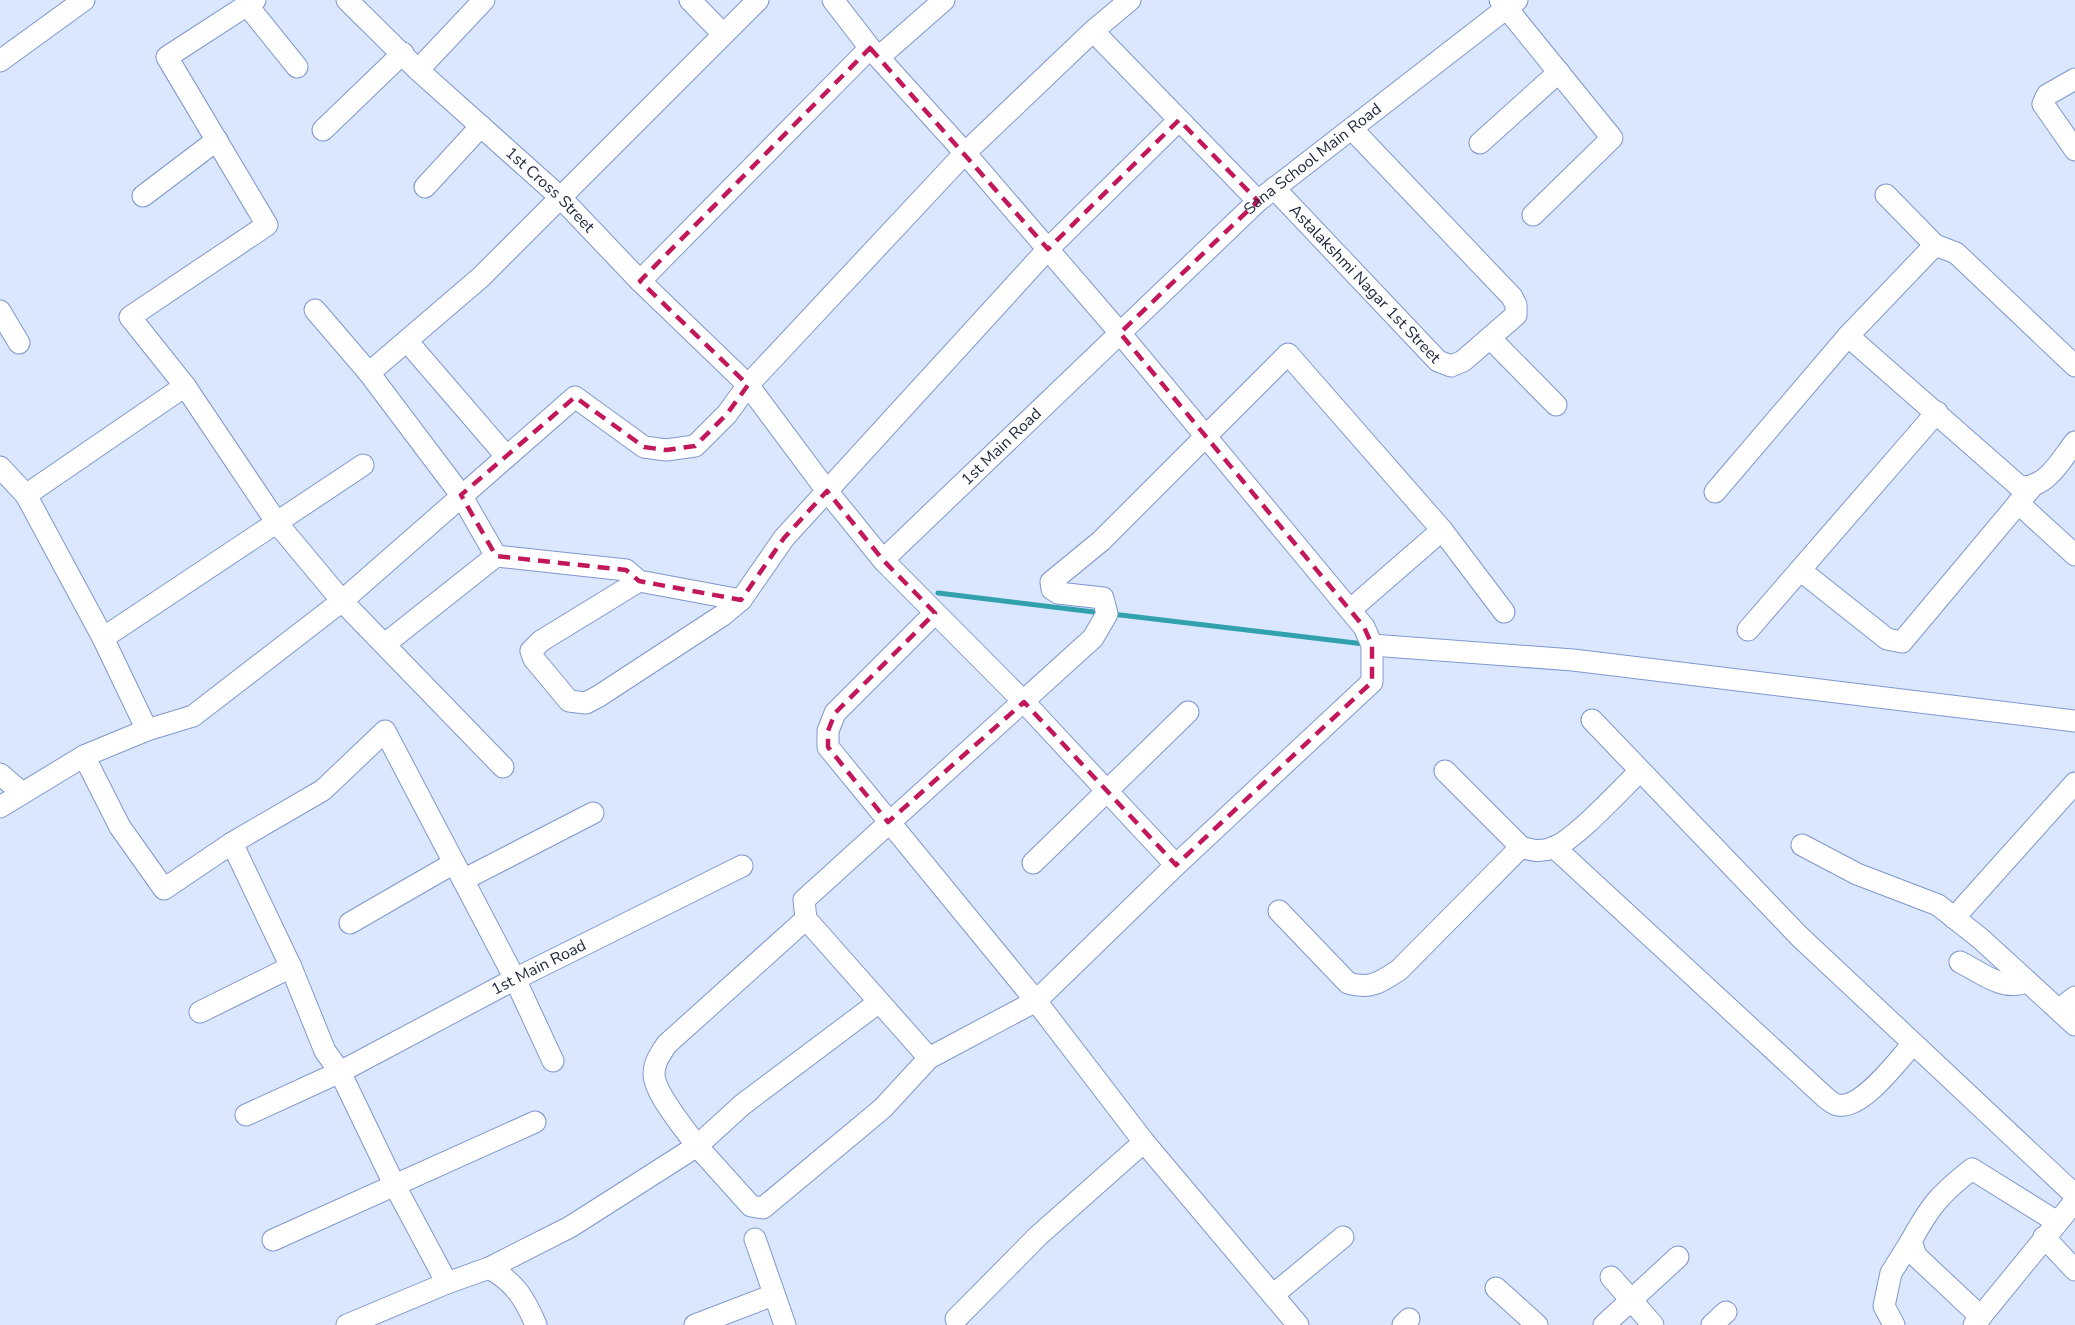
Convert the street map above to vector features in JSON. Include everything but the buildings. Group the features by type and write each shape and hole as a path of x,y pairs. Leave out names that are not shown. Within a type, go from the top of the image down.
{"street":[{"path":"0,61 84,0"},
{"name":"1st Cross Street","path":"347,0 404,53 418,70 560,197 640,281 748,386 827,492 883,560 1024,702 1176,865"},
{"path":"418,70 484,0"},
{"path":"690,0 723,34"},
{"path":"369,373 481,277 758,0"},
{"path":"806,919 667,1044 657,1059 654,1074 657,1088 697,1146 751,1206 763,1208 782,1193 882,1108 929,1058 1036,1001 1176,865 1372,682 1372,645 1364,627 1120,333 965,153 874,52 833,0"},
{"path":"640,281 874,52 944,0"},
{"path":"0,807 84,756 147,730 193,716 342,601 575,397 644,447 666,450 695,446 728,414 748,386 965,153 1093,31 1130,0"},
{"path":"297,67 251,3 167,57 267,225 130,317 185,386 277,523 342,601 503,766"},
{"path":"1508,3 1612,138 1533,215"},
{"name":"Sana School Main Road","path":"1120,333 1258,201 1352,129 1508,3"},
{"path":"1093,31 1258,201"},
{"path":"323,130 404,53"},
{"path":"1479,143 1559,72"},
{"path":"2075,79 2047,95 2043,105 2075,150"},
{"path":"639,581 541,640 531,651 534,660 569,702 586,703 599,696 723,615 741,600 784,538 1048,249 1179,120"},
{"path":"425,187 481,126"},
{"name":"Astalakshmi Nagar 1st Street","path":"1275,188 1438,361 1451,366 1463,362 1516,315 1516,305 1512,297 1352,129"},
{"path":"143,196 217,140"},
{"path":"1886,195 1935,246 1956,252 2075,366"},
{"path":"1715,492 1848,336 1935,246"},
{"path":"315,310 369,373 461,495 496,556"},
{"path":"0,311 19,343"},
{"name":"1st Main Road","path":"883,560 1120,333"},
{"path":"1848,336 2020,487 2024,495 2075,555"},
{"path":"1491,339 1556,405"},
{"path":"407,341 506,456"},
{"path":"929,1058 806,919 804,900 1093,638 1107,614 1103,598 1058,593 1052,588 1052,582 1101,541 1288,354 1442,530 1504,612"},
{"path":"26,495 185,386"},
{"path":"1748,630 1937,412"},
{"path":"1800,570 1887,639 1902,642 2024,495 2042,483 2075,442"},
{"path":"103,638 363,465"},
{"path":"0,467 26,495 103,638 147,730"},
{"path":"1350,610 1442,530"},
{"path":"385,644 496,556 626,570 639,581 741,600"},
{"path":"935,613 835,713 828,730 828,747 1036,1001 1144,1142 1298,1325"},
{"path":"1372,645 1573,660 2075,721"},
{"path":"1033,863 1188,712"},
{"path":"1592,720 1799,936 2075,1195"},
{"path":"84,756 120,827 164,889 232,843 322,790 385,731 515,979 553,1061"},
{"path":"1445,771 1521,847 1535,852 1554,847 1578,829 1640,771"},
{"path":"0,774 22,793"},
{"path":"1954,918 2075,783"},
{"path":"350,922 593,813"},
{"path":"232,843 291,967 325,1051 340,1072 394,1184 447,1283"},
{"path":"1802,845 1857,874 1938,905 2075,1025"},
{"path":"1279,911 1348,983 1362,988 1378,984 1399,970 1521,847"},
{"path":"1554,847 1837,1105 1850,1104 1861,1099 1913,1044"},
{"name":"1st Main Road","path":"246,1115 340,1072 515,979 742,866"},
{"path":"1960,962 2009,986 2019,986 2027,981"},
{"path":"200,1012 291,967"},
{"path":"2059,1010 2075,997"},
{"path":"347,1325 489,1268 570,1227 697,1146 742,1105 879,1002"},
{"path":"273,1240 535,1122"},
{"path":"956,1319 1044,1231 1144,1142"},
{"path":"1894,1325 1884,1306 1891,1273 1929,1208 1943,1192 1972,1169 2050,1229 2075,1270"},
{"path":"1911,1241 1916,1256 1978,1321 2050,1229 2075,1201"},
{"path":"1273,1295 1342,1237"},
{"path":"755,1239 785,1325"},
{"path":"1604,1325 1678,1257"},
{"path":"489,1268 506,1277 525,1298 536,1325"},
{"path":"1611,1277 1653,1325"},
{"path":"1496,1288 1538,1325"},
{"path":"694,1325 773,1294"}],"highlighted area":[{"path":"870,48 1048,249 1179,120 1258,201 1120,333 1364,627 1372,645 1372,682 1176,865 1024,702 888,822 828,747 828,731 835,713 935,613 883,560 827,491 784,538 741,600 639,581 626,570 496,556 461,495 575,397 644,447 666,450 695,446 727,414 748,385 640,281"}],"waterway":[{"path":"938,593 1102,613"},
{"path":"1112,614 1364,644"}]}
